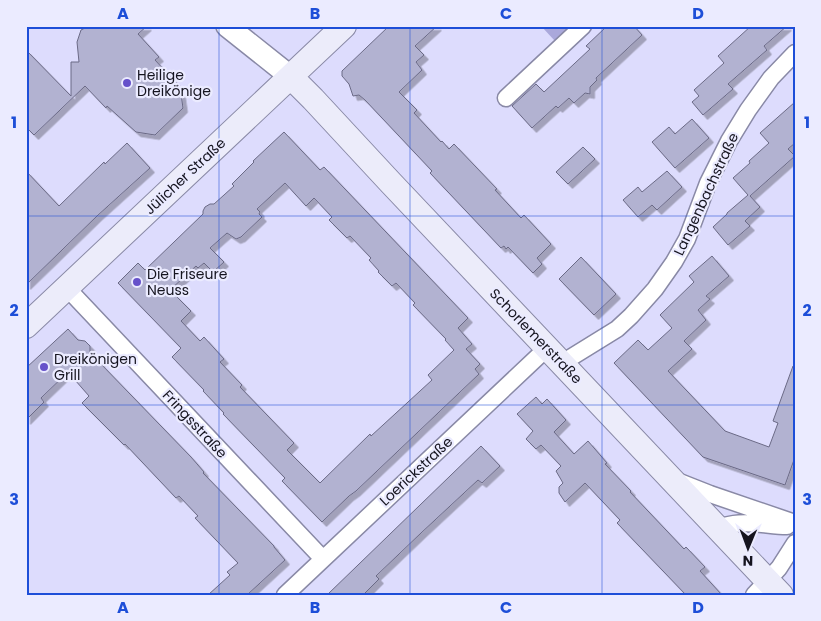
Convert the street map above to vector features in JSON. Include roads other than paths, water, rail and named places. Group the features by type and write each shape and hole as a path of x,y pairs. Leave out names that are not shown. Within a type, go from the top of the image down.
{"main road":[{"name":"Jülicher Straße","path":"26,326 344,26"},
{"name":"Schorlemerstraße","path":"291,77 718,528 768,590"}],"street":[{"path":"227,26 291,77"},
{"path":"506,98 582,26"},
{"name":"Langenbachstraße","path":"554,355 616,329 631,316 655,289 674,262 687,238 708,183 729,141 771,78 795,53"},
{"name":"Fringsstraße","path":"67,288 323,559"},
{"name":"Loerickstraße","path":"285,595 323,559 554,355"},
{"path":"673,480 795,524"},
{"path":"718,528 735,523 755,523 773,526 795,524"},
{"path":"768,590 795,543"}],"place":[{"name":"Heilige Dreikönige","path":"127,83"},
{"name":"Die Friseure Neuss","path":"137,282"},
{"name":"Dreikönigen Grill","path":"44,367"}]}
